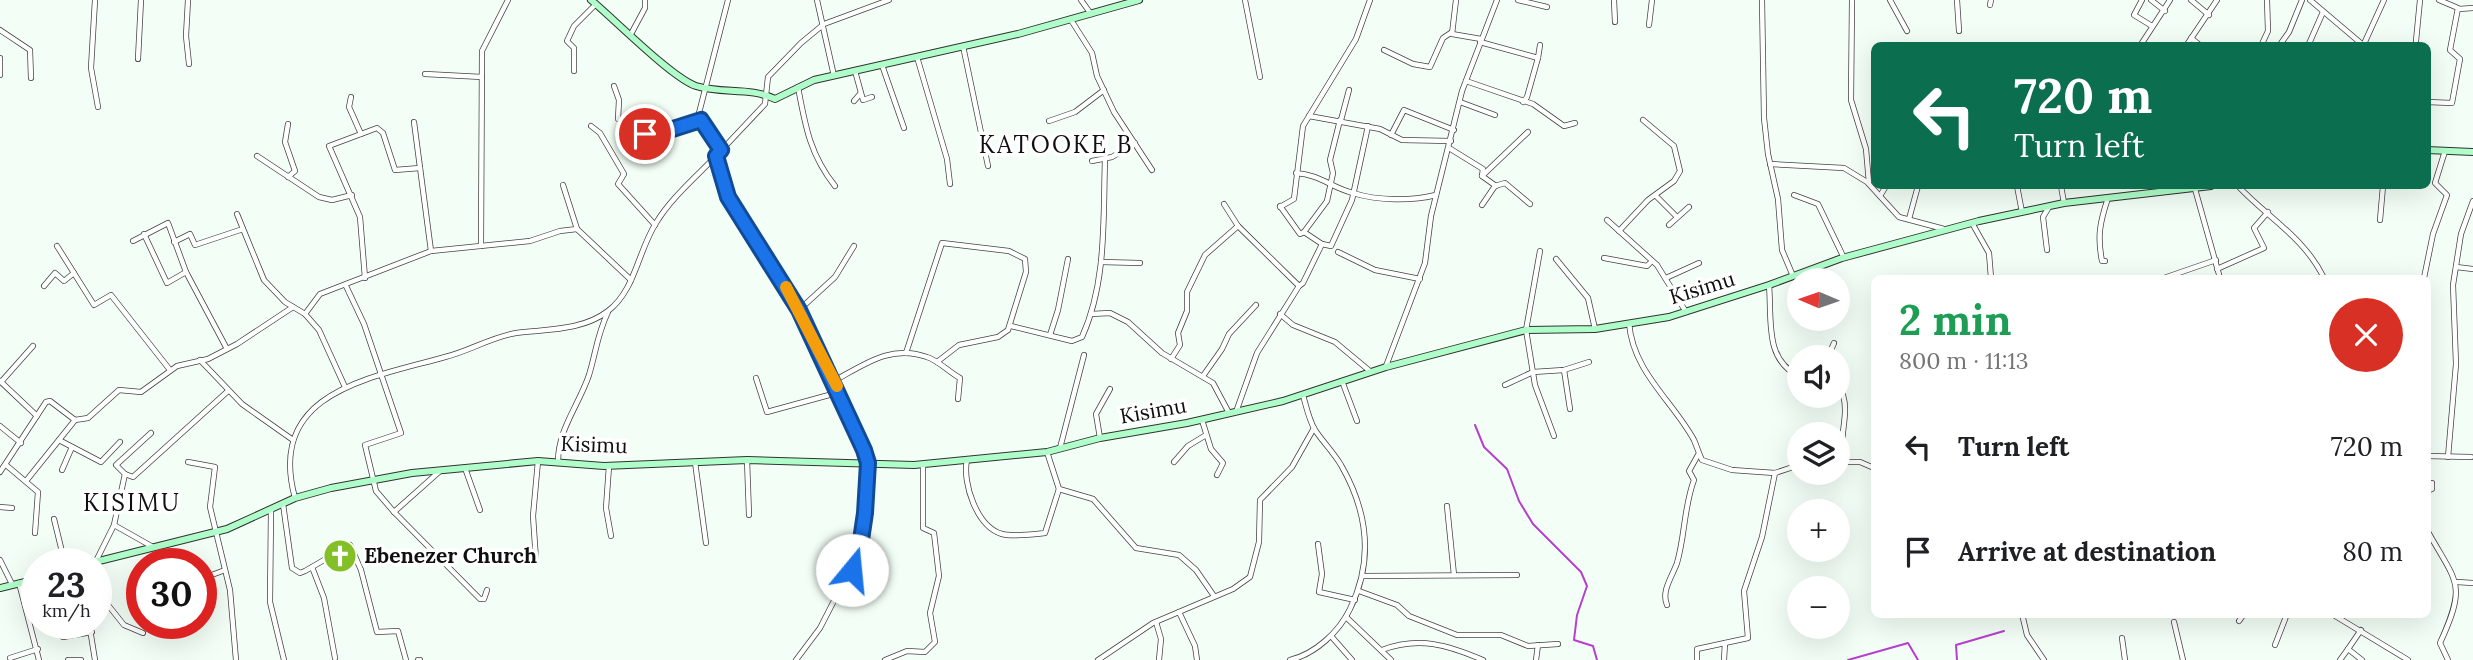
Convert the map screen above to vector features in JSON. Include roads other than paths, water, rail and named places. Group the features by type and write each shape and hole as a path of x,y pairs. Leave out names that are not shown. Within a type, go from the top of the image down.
{"street":[{"path":"95,0 91,68 98,107"},
{"path":"138,59 141,0"},
{"path":"188,0 186,28 189,64"},
{"path":"481,246 479,136 482,51 508,0"},
{"path":"631,34 645,8 645,0"},
{"path":"721,150 701,120 700,101 728,0"},
{"path":"817,0 834,76"},
{"path":"558,462 562,432 589,373 598,332 608,312 622,297 655,225 765,104 765,87 772,72 824,24 889,0"},
{"path":"1082,0 1091,15"},
{"path":"575,71 574,48 567,41 574,26 593,2 687,81 704,88 767,94 780,98 798,86 834,76 1071,20 1139,0"},
{"path":"1245,0 1260,76"},
{"path":"1349,90 1330,160 1332,183 1325,206 1300,234 1280,206 1294,199 1300,136 1309,116 1356,38 1370,0"},
{"path":"1384,50 1413,64 1430,67 1443,38 1452,32 1456,0"},
{"path":"1386,367 1420,279 1460,102 1497,0"},
{"path":"1518,0 1547,7"},
{"path":"1614,0 1615,22"},
{"path":"1649,25 1652,0"},
{"path":"1762,0 1764,118 1778,198 1782,250 1790,268"},
{"path":"1852,0 1851,100 1866,149 1869,184"},
{"path":"1890,0 1906,31"},
{"path":"1957,0 1959,31"},
{"path":"2142,0 2134,15 2152,26"},
{"path":"2151,0 2165,11"},
{"path":"2142,42 2170,0"},
{"path":"2191,0 2208,15"},
{"path":"2188,42 2217,0"},
{"path":"2263,42 2268,31 2267,0"},
{"path":"2284,42 2302,0"},
{"path":"2310,0 2358,42"},
{"path":"2364,42 2385,0"},
{"path":"2416,41 2420,0"},
{"path":"2438,0 2459,9 2473,8"},
{"path":"2431,102 2452,103 2460,59 2450,50 2459,9"},
{"path":"2310,42 2323,12"},
{"path":"1071,20 1092,53 1104,90 1152,170"},
{"path":"0,30 30,50 32,78"},
{"path":"1452,32 1457,36 1481,40 1538,58"},
{"path":"2191,38 2196,42"},
{"path":"1522,102 1527,97 1540,45"},
{"path":"963,46 988,166"},
{"path":"917,57 947,159 950,184"},
{"path":"0,58 0,75"},
{"path":"882,65 904,128"},
{"path":"855,71 863,100 872,97"},
{"path":"425,74 482,77"},
{"path":"1466,81 1533,104 1564,126 1575,123"},
{"path":"614,86 619,100 618,119 645,134 657,134 701,120"},
{"path":"798,86 809,143 818,162 835,186"},
{"path":"1049,121 1075,112 1104,90"},
{"path":"854,101 861,93"},
{"path":"351,97 349,107 360,134"},
{"path":"1460,102 1495,115"},
{"path":"1391,135 1404,110 1454,130"},
{"path":"1309,116 1368,126 1407,140 1451,141"},
{"path":"1619,232 1648,200 1674,181 1679,174 1680,165 1674,146 1643,120"},
{"path":"415,122 420,168 425,185 431,251"},
{"path":"288,124 285,142 295,171 288,177"},
{"path":"591,126 600,133 624,174 618,184 655,225"},
{"path":"1304,232 1329,247 1332,244 1353,194 1368,126"},
{"path":"365,278 360,217 329,146 377,128 381,131 396,172 420,168"},
{"path":"1482,176 1528,132"},
{"path":"1092,160 1105,159 1135,143"},
{"path":"1449,148 1483,169 1482,176"},
{"path":"2431,150 2473,152"},
{"path":"2425,275 2433,234 2447,195 2435,183 2445,151"},
{"path":"257,156 319,197 332,200 352,194"},
{"path":"716,156 728,197 799,310 840,392 868,463 864,524 858,556 820,628 796,660"},
{"path":"1011,326 1078,340 1091,314 1101,262 1105,159"},
{"path":"1770,164 1844,168 1869,184"},
{"path":"1296,173 1315,174 1353,194 1417,200 1437,195"},
{"path":"1482,176 1496,186"},
{"path":"1482,205 1496,186 1505,183 1530,204"},
{"path":"564,185 577,229 631,280"},
{"path":"1874,189 1899,217 1951,229"},
{"path":"1880,196 1884,189"},
{"path":"1909,219 1918,189"},
{"path":"2018,189 2022,212"},
{"path":"2062,189 2064,203"},
{"name":"Kisimu","path":"1815,268 1847,256 2049,206 2183,189"},
{"path":"2191,189 2219,275"},
{"path":"2241,189 2301,243 2315,259 2323,275"},
{"path":"2380,220 2383,189"},
{"path":"1794,195 1818,204 1831,228 1840,257 1847,256"},
{"path":"1656,196 1677,217"},
{"path":"2105,261 2102,261 2097,238 2098,226 2108,198"},
{"path":"2448,457 2456,363 2451,306 2462,234 2473,201"},
{"path":"1224,204 1238,226 1299,286"},
{"path":"2047,250 2043,218 2049,206"},
{"path":"1669,225 1689,207"},
{"path":"2217,268 2264,248 2254,226 2268,212"},
{"path":"237,214 264,279 293,307 305,314 325,340 345,387"},
{"path":"1607,220 1666,278 1687,313"},
{"path":"133,241 167,223 186,272 227,349"},
{"path":"1972,223 1989,253 1991,275"},
{"path":"1171,359 1180,345 1177,335 1187,311 1187,292 1205,255 1238,226"},
{"path":"174,242 190,234 195,245 243,229"},
{"path":"305,314 320,294 431,251 530,241 560,231 577,229"},
{"path":"144,234 167,284 186,272"},
{"path":"906,353 944,242 1009,251 1026,261 1026,272 1011,326 998,337 959,345 937,362"},
{"path":"1233,412 1250,368 1280,314 1303,283 1322,244"},
{"path":"57,246 94,305 111,295 170,370"},
{"path":"799,310 835,277 854,246"},
{"path":"1540,251 1526,330 1533,372 1554,436"},
{"path":"1338,252 1375,270 1420,279"},
{"path":"1604,258 1647,266 1651,261"},
{"path":"1050,335 1068,259"},
{"path":"1556,259 1588,298 1595,329"},
{"path":"2173,275 2216,260"},
{"path":"1101,262 1140,263"},
{"path":"1666,278 1699,263"},
{"path":"2456,267 2473,270"},
{"path":"44,286 55,273 64,281 74,274"},
{"name":"Kisimu","path":"112,557 215,532 295,498 372,478 465,467 538,461 609,466 747,460 923,464 1047,452 1100,438 1202,419 1303,395 1386,367 1526,330 1595,329 1687,313 1787,278"},
{"path":"1769,285 1775,357 1787,369"},
{"path":"345,286 364,324 401,434 365,445 372,478 381,501 480,599 484,599 487,590"},
{"path":"1203,376 1229,334 1255,304"},
{"path":"26,481 75,420 88,418 119,390 141,392 170,370 185,362 200,360 227,349 293,307"},
{"path":"295,498 291,469 293,440 316,405 331,393 380,375 462,353 501,336 586,323 608,312"},
{"path":"1091,314 1115,314 1171,359 1203,376 1217,387 1233,412"},
{"path":"1280,314 1293,325 1335,342 1371,372"},
{"path":"1629,323 1634,349 1646,373 1709,465 1732,470 1775,473 1787,469"},
{"path":"33,346 1,381 37,416"},
{"path":"834,381 886,353 906,353 937,362 960,378 958,399"},
{"path":"1060,448 1084,355"},
{"path":"200,360 228,391 255,415 293,440"},
{"path":"1505,385 1533,372 1564,370 1589,362"},
{"path":"1564,370 1570,409"},
{"path":"756,378 767,412 840,392"},
{"path":"1342,381 1357,421"},
{"path":"1100,438 1096,414 1110,389"},
{"path":"108,456 125,474 133,477 228,391"},
{"path":"1290,660 1302,657 1332,636 1346,617 1364,576 1361,508 1341,465 1314,428 1303,395"},
{"path":"0,472 48,401 75,420"},
{"path":"1202,419 1211,449 1223,463 1217,475"},
{"path":"0,426 21,443"},
{"path":"1098,660 1156,622 1233,589 1251,577 1259,542 1259,500 1292,467 1314,428"},
{"path":"116,465 151,433"},
{"path":"1174,462 1188,446 1206,435"},
{"path":"59,440 98,461 108,456 120,442"},
{"path":"62,470 72,447"},
{"path":"967,460 965,467 971,499 991,527 999,534 1045,533 1059,489 1047,452"},
{"path":"1667,606 1665,592 1678,560 1694,480 1689,471 1699,454"},
{"path":"2431,456 2470,457"},
{"path":"747,460 750,515"},
{"path":"536,560 533,516 538,461"},
{"path":"188,462 215,467 210,499 231,597 236,660"},
{"path":"695,462 706,543"},
{"path":"1850,462 1871,467"},
{"path":"886,660 907,651 925,652 936,639 930,613 939,576 934,533 923,528 923,464"},
{"path":"6,465 38,492 35,533"},
{"path":"609,466 606,508 611,537"},
{"path":"465,467 480,510"},
{"path":"394,512 442,470"},
{"path":"1697,660 1697,649 1748,638 1744,591 1762,537 1766,506 1775,473"},
{"path":"102,548 114,525 125,474"},
{"path":"2431,489 2432,482"},
{"path":"1059,489 1093,499 1136,548 1179,555 1196,570 1214,596"},
{"path":"284,504 292,568 300,573 351,545 361,570 377,632 398,631 406,660"},
{"path":"1447,506 1454,575"},
{"path":"0,507 12,508"},
{"path":"271,509 270,602 284,660"},
{"path":"54,519 61,548"},
{"path":"114,525 153,547"},
{"path":"2431,537 2457,582 2451,618 2440,643 2448,660"},
{"path":"1318,544 1322,574 1319,592 1354,600"},
{"path":"0,560 15,583 38,649 39,660"},
{"path":"312,567 324,598 335,658"},
{"path":"217,573 225,570"},
{"path":"1364,576 1517,575"},
{"path":"0,588 21,582"},
{"path":"2457,582 2473,583"},
{"path":"1359,591 1397,605 1409,616 1457,635 1493,634 1528,646 1558,643"},
{"path":"112,610 126,626"},
{"path":"1179,612 1195,646 1197,660"},
{"path":"1346,617 1391,660"},
{"path":"2023,618 2027,635 2044,660"},
{"path":"2275,645 2285,618"},
{"path":"2339,618 2408,660"},
{"path":"1156,622 1162,644 1159,660"},
{"path":"2175,622 2183,660"},
{"path":"2340,660 2361,630"},
{"path":"1447,645 1466,635"},
{"path":"1332,636 1352,660"},
{"path":"2122,638 2125,660"},
{"path":"93,639 95,660"},
{"path":"1382,650 1406,641 1447,645 1483,660"},
{"path":"1724,660 1725,643"},
{"path":"1536,660 1538,645"},
{"path":"10,658 38,649"},
{"path":"2348,649 2362,660"},
{"path":"68,660 81,660"}],"waterway":[{"path":"1475,425 1484,447 1507,469 1519,501 1533,524 1581,572 1587,586 1577,615 1574,640 1593,646 1597,660"},
{"path":"1957,660 1956,645 2004,631"},
{"path":"1848,660 1908,643 1918,660"}],"place":[{"name":"Ebenezer Church","path":"340,556"}],"district":[{"name":"KATOOKE B","path":"1056,145"},
{"name":"KISIMU","path":"132,503"}]}
